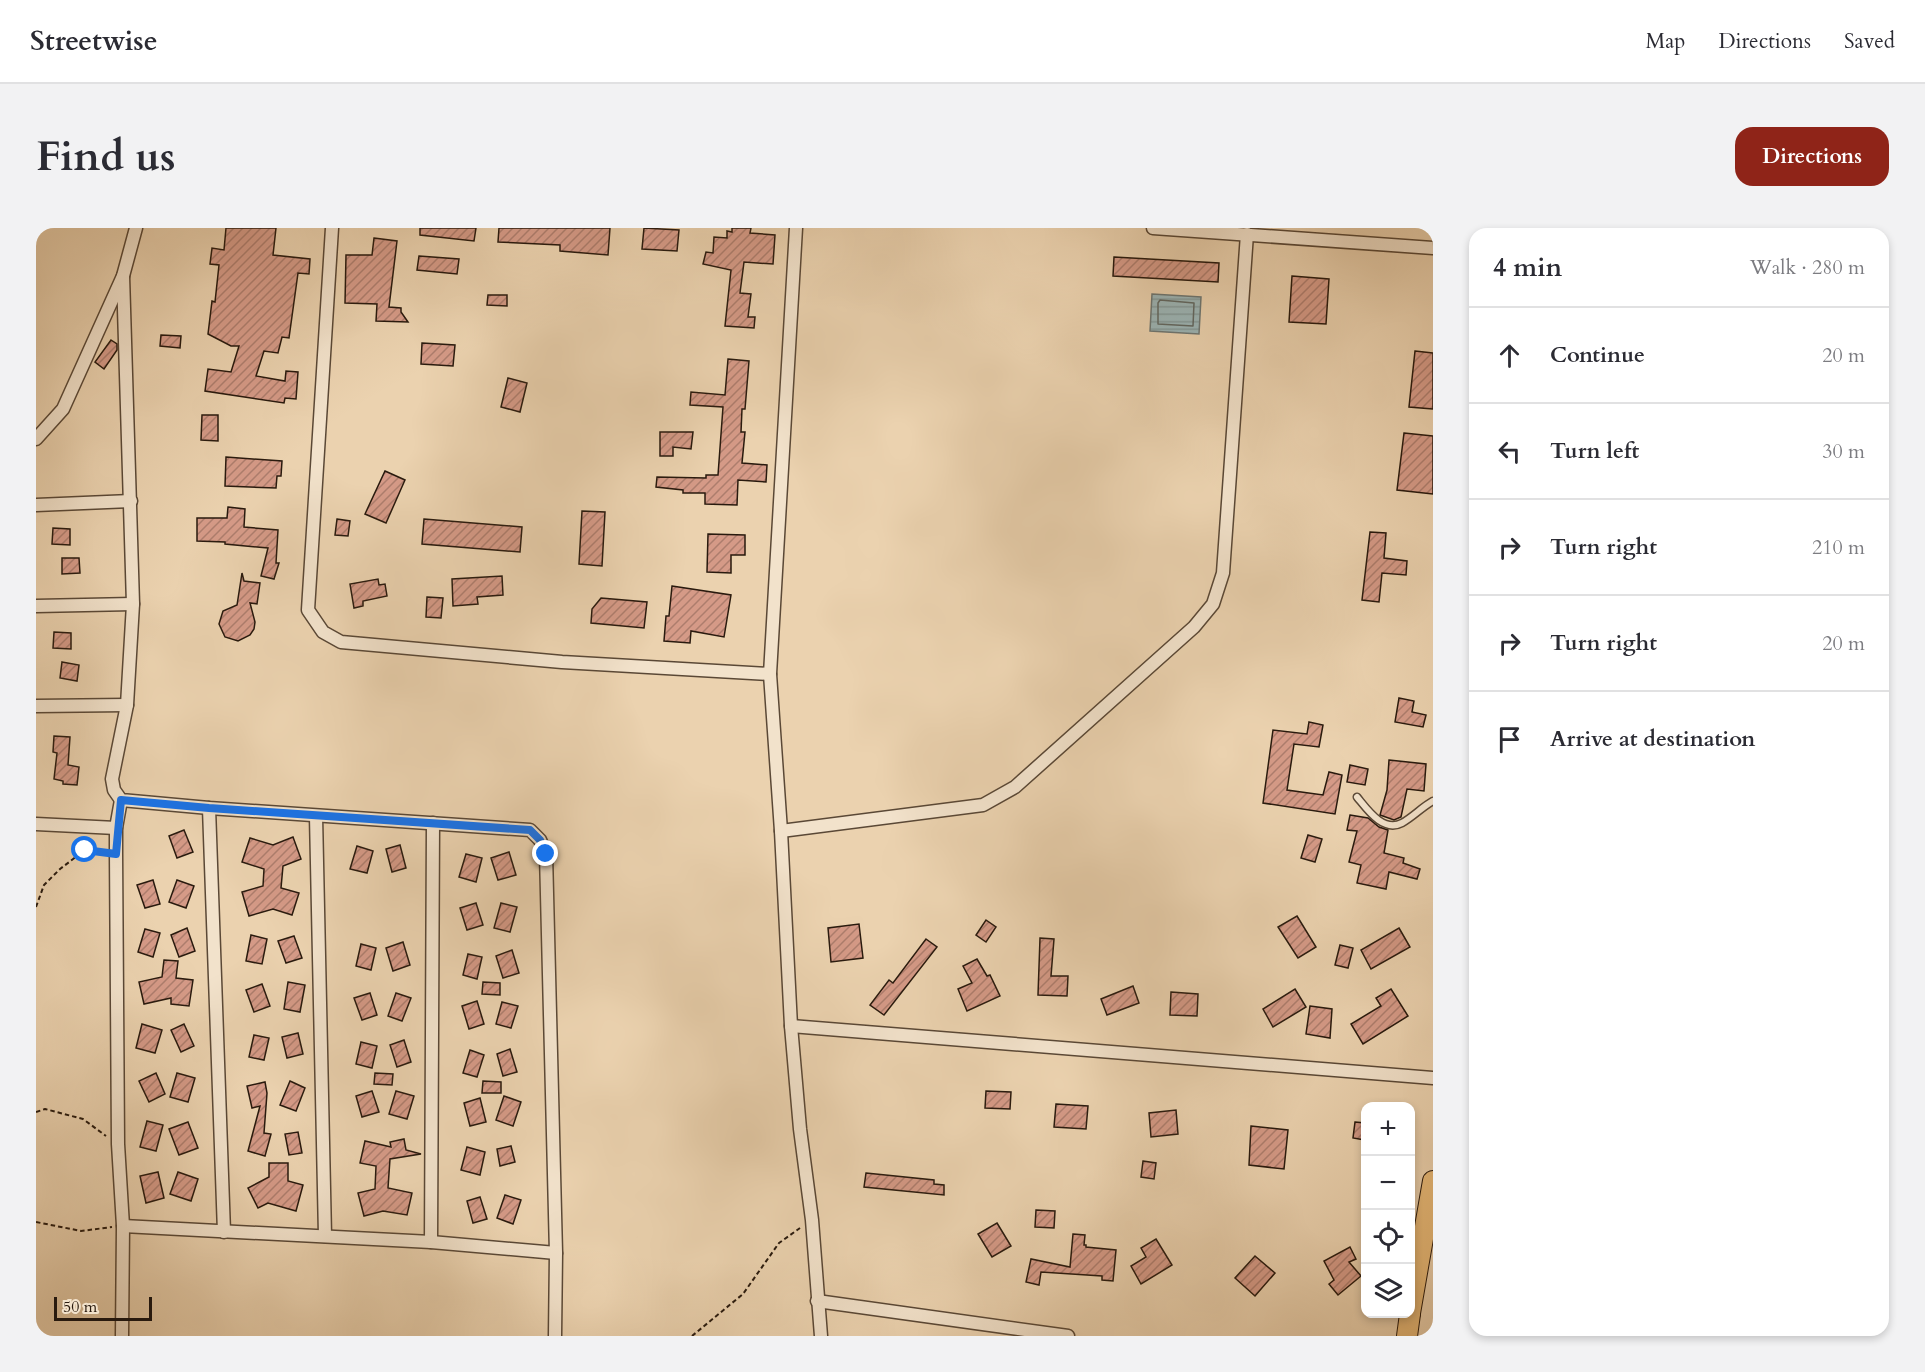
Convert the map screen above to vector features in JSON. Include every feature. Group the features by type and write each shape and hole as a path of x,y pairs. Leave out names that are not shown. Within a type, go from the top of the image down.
{"highway":[{"path":"1415,1284 1433,1181"},
{"path":"1407,1336 1409,1318"}],"street":[{"path":"36,439 63,409 123,276 136,228"},
{"path":"332,228 308,610 323,632 342,642 562,662 770,674"},
{"path":"796,228 770,674 791,1026 800,1129 812,1220 821,1336"},
{"path":"1153,228 1433,248"},
{"path":"781,831 983,805 1015,787 1194,627 1213,604 1223,573 1247,234"},
{"path":"122,1336 123,1226 118,1144 116,854 121,800 114,790 112,779 127,705 133,604 123,276"},
{"path":"36,505 131,501"},
{"path":"36,606 133,604"},
{"path":"36,706 127,705"},
{"path":"121,800 530,830 540,840 546,854 556,1253 555,1336"},
{"path":"209,808 224,1232"},
{"path":"316,816 325,1236"},
{"path":"431,1242 433,823"},
{"path":"36,824 117,828"},
{"path":"791,1026 1433,1078"},
{"path":"123,1226 431,1242 556,1253"},
{"path":"818,1301 1068,1336"}],"lane":[{"path":"1357,797 1374,818 1384,824 1395,825 1402,823 1433,801"}],"path":[{"path":"36,907 44,885 85,850 116,854"},
{"path":"36,1111 45,1109 83,1119 118,1144"},
{"path":"692,1336 743,1293 779,1243 812,1220"},
{"path":"36,1221 81,1231 123,1226"}],"water":[{"path":"1152,294 1201,297 1199,334 1150,331"}],"building":[{"path":"226,228 276,228 273,255 310,259 309,274 298,273 289,338 282,337 278,353 264,351 256,376 285,381 286,371 298,372 296,399 285,398 284,403 205,391 208,369 231,372 239,346 231,346 208,334 212,301 215,302 219,265 210,264 212,248 224,250"},
{"path":"420,228 476,228 474,241 420,235"},
{"path":"499,228 610,228 608,255 560,251 560,245 498,242"},
{"path":"644,228 679,230 677,251 642,249"},
{"path":"732,228 751,228 750,233 775,235 773,264 744,262 740,293 751,294 748,317 755,317 754,328 725,326 731,270 703,264 706,252 713,253 714,237 727,238 727,231 732,232"},
{"path":"374,238 397,241 389,307 401,308 408,322 376,321 377,304 345,303 346,255 372,255"},
{"path":"419,256 459,259 457,274 417,270"},
{"path":"1114,257 1219,263 1218,282 1113,276"},
{"path":"1292,276 1329,279 1326,324 1289,322"},
{"path":"488,295 507,295 507,306 487,305"},
{"path":"161,335 181,336 180,348 160,346"},
{"path":"111,340 117,344 117,350 104,369 95,362"},
{"path":"422,343 455,345 453,366 421,364"},
{"path":"1415,351 1433,353 1433,409 1409,407"},
{"path":"728,359 749,361 745,409 742,409 741,432 745,432 742,463 767,465 766,482 738,480 737,505 705,504 705,493 683,493 683,490 656,487 657,477 706,478 706,475 718,475 723,407 690,405 691,392 725,395"},
{"path":"508,378 527,383 520,412 501,407"},
{"path":"202,415 218,415 218,441 201,440"},
{"path":"660,432 693,432 691,449 673,447 673,456 660,456"},
{"path":"1404,433 1433,436 1433,494 1397,490"},
{"path":"226,457 282,461 281,476 277,476 276,488 225,486"},
{"path":"385,471 405,480 386,523 365,514"},
{"path":"228,507 245,509 244,527 278,530 276,563 279,563 274,579 261,576 268,548 197,541 197,518 227,518"},
{"path":"582,511 605,512 602,566 579,564"},
{"path":"337,519 350,521 348,536 335,535"},
{"path":"424,519 522,527 520,552 422,544"},
{"path":"53,528 70,529 70,545 52,544"},
{"path":"1370,532 1386,533 1384,558 1407,561 1406,575 1382,573 1379,602 1362,600"},
{"path":"708,534 745,535 745,555 731,555 731,573 707,572"},
{"path":"62,558 79,558 80,573 62,574"},
{"path":"242,573 244,581 260,583 257,604 250,603 255,622 254,629 250,635 238,641 225,637 219,624 223,611 237,605"},
{"path":"502,576 503,595 477,597 478,604 453,606 452,579"},
{"path":"378,579 379,585 385,584 387,596 363,601 363,606 354,608 350,584"},
{"path":"672,586 731,595 724,637 691,631 690,643 664,641"},
{"path":"427,597 443,598 441,618 426,617"},
{"path":"601,598 647,602 644,628 591,623 592,609"},
{"path":"54,632 71,633 71,649 53,648"},
{"path":"62,662 79,665 77,681 60,678"},
{"path":"1399,698 1414,701 1412,712 1426,715 1423,727 1395,722"},
{"path":"1309,722 1323,725 1319,747 1294,744 1287,790 1323,795 1329,772 1342,775 1335,814 1263,803 1273,730 1307,734"},
{"path":"54,736 70,737 68,765 79,767 77,785 63,784 63,781 54,779 57,753 53,752"},
{"path":"1389,760 1426,764 1424,791 1407,789 1401,817 1394,820 1380,815 1387,790"},
{"path":"1350,765 1368,769 1365,785 1347,782"},
{"path":"1350,815 1368,818 1379,827 1388,830 1384,853 1404,858 1403,863 1420,869 1417,879 1389,872 1386,889 1357,883 1361,865 1349,862 1357,831 1347,830"},
{"path":"184,830 193,852 177,858 169,836"},
{"path":"1308,835 1322,839 1315,862 1301,858"},
{"path":"293,837 301,859 283,866 281,888 299,893 292,915 273,909 249,916 242,892 263,886 264,869 242,862 250,838 273,845"},
{"path":"400,845 406,868 392,872 386,849"},
{"path":"357,846 373,851 367,873 350,869"},
{"path":"509,852 516,875 498,880 491,858"},
{"path":"466,854 482,858 476,882 459,877"},
{"path":"153,880 160,904 145,908 137,885"},
{"path":"177,880 194,886 186,908 169,902"},
{"path":"476,903 483,925 467,930 460,908"},
{"path":"501,903 517,907 510,932 494,928"},
{"path":"1297,916 1316,947 1298,958 1278,927"},
{"path":"986,920 996,927 986,942 976,935"},
{"path":"859,924 863,958 831,962 828,928"},
{"path":"187,928 195,951 179,957 171,935"},
{"path":"1399,928 1410,947 1371,969 1361,950"},
{"path":"145,929 160,933 153,957 138,952"},
{"path":"251,935 267,939 262,964 246,961"},
{"path":"294,936 302,958 286,963 278,941"},
{"path":"1040,938 1054,939 1051,976 1068,976 1067,996 1038,995"},
{"path":"926,939 937,947 884,1015 870,1005 889,980 893,983"},
{"path":"403,942 410,965 393,971 386,948"},
{"path":"361,944 376,948 371,970 356,966"},
{"path":"1340,945 1353,948 1348,968 1335,965"},
{"path":"512,950 519,973 503,978 496,956"},
{"path":"468,954 482,957 477,979 463,975"},
{"path":"977,959 987,976 990,975 1000,996 967,1011 958,989 972,983 963,966"},
{"path":"164,960 178,961 176,978 193,980 189,1006 171,1004 171,998 144,1004 139,982 162,977"},
{"path":"288,982 305,985 300,1012 284,1009"},
{"path":"483,982 500,983 500,995 482,994"},
{"path":"262,984 270,1006 254,1012 246,990"},
{"path":"1133,986 1139,1003 1107,1015 1101,999"},
{"path":"1295,989 1306,1007 1273,1027 1263,1009"},
{"path":"1391,989 1408,1016 1363,1044 1351,1024 1381,1006 1376,998"},
{"path":"1171,992 1198,994 1197,1016 1170,1015"},
{"path":"370,993 377,1015 362,1020 354,998"},
{"path":"396,993 411,998 402,1021 388,1016"},
{"path":"477,1001 484,1024 469,1029 462,1006"},
{"path":"502,1002 518,1006 511,1028 496,1024"},
{"path":"1310,1006 1332,1009 1330,1038 1306,1034"},
{"path":"142,1024 162,1030 155,1053 136,1048"},
{"path":"184,1024 194,1046 181,1052 171,1030"},
{"path":"298,1033 303,1054 287,1058 282,1037"},
{"path":"254,1035 269,1038 264,1060 249,1057"},
{"path":"404,1040 411,1062 397,1067 390,1045"},
{"path":"361,1042 377,1046 372,1068 356,1064"},
{"path":"510,1049 517,1072 503,1076 497,1054"},
{"path":"470,1050 484,1055 477,1077 463,1073"},
{"path":"156,1073 165,1094 149,1102 139,1081"},
{"path":"177,1073 195,1078 188,1102 170,1097"},
{"path":"375,1073 393,1074 392,1085 374,1084"},
{"path":"290,1081 305,1088 296,1111 280,1105"},
{"path":"483,1081 501,1082 501,1093 482,1093"},
{"path":"265,1082 267,1093 264,1133 271,1134 265,1156 248,1151 260,1106 252,1108 247,1086"},
{"path":"372,1091 379,1112 362,1117 356,1096"},
{"path":"396,1091 414,1096 407,1119 389,1114"},
{"path":"986,1091 1011,1092 1010,1109 985,1108"},
{"path":"504,1096 521,1102 513,1126 496,1120"},
{"path":"480,1098 486,1122 470,1126 464,1103"},
{"path":"1056,1104 1088,1106 1086,1129 1054,1127"},
{"path":"1176,1110 1178,1134 1151,1137 1149,1113"},
{"path":"147,1121 163,1125 156,1151 140,1147"},
{"path":"188,1122 198,1148 179,1155 169,1129"},
{"path":"1355,1122 1361,1123 1361,1139 1353,1138"},
{"path":"1251,1126 1288,1130 1284,1169 1249,1165"},
{"path":"298,1132 302,1153 289,1155 285,1134"},
{"path":"404,1139 406,1150 421,1154 390,1159 388,1188 412,1193 407,1215 383,1211 364,1216 358,1193 375,1189 376,1166 360,1163 365,1141 391,1147 390,1142"},
{"path":"511,1146 515,1162 500,1166 497,1149"},
{"path":"467,1147 485,1152 480,1175 461,1170"},
{"path":"1143,1161 1156,1163 1154,1179 1141,1177"},
{"path":"269,1163 288,1163 288,1181 303,1185 296,1211 268,1203 258,1208 248,1188 269,1177"},
{"path":"158,1172 164,1198 146,1203 140,1176"},
{"path":"178,1172 198,1179 191,1201 170,1194"},
{"path":"866,1173 934,1180 934,1184 944,1185 944,1195 864,1187"},
{"path":"505,1195 521,1200 513,1224 497,1218"},
{"path":"480,1197 487,1219 473,1223 467,1201"},
{"path":"1036,1210 1055,1211 1054,1228 1035,1227"},
{"path":"997,1223 1011,1246 992,1257 978,1234"},
{"path":"1073,1234 1085,1235 1084,1245 1086,1247 1116,1250 1113,1281 1102,1280 1102,1276 1041,1272 1039,1285 1026,1282 1031,1259 1070,1267"},
{"path":"1156,1239 1172,1265 1141,1284 1131,1266 1146,1257 1141,1248"},
{"path":"1350,1247 1356,1259 1349,1262 1361,1276 1338,1295 1329,1284 1334,1280 1324,1261"},
{"path":"1255,1256 1275,1273 1255,1296 1235,1278"}],"route":[{"path":"85,850 116,854 121,800 530,830 540,840 546,854"}]}
